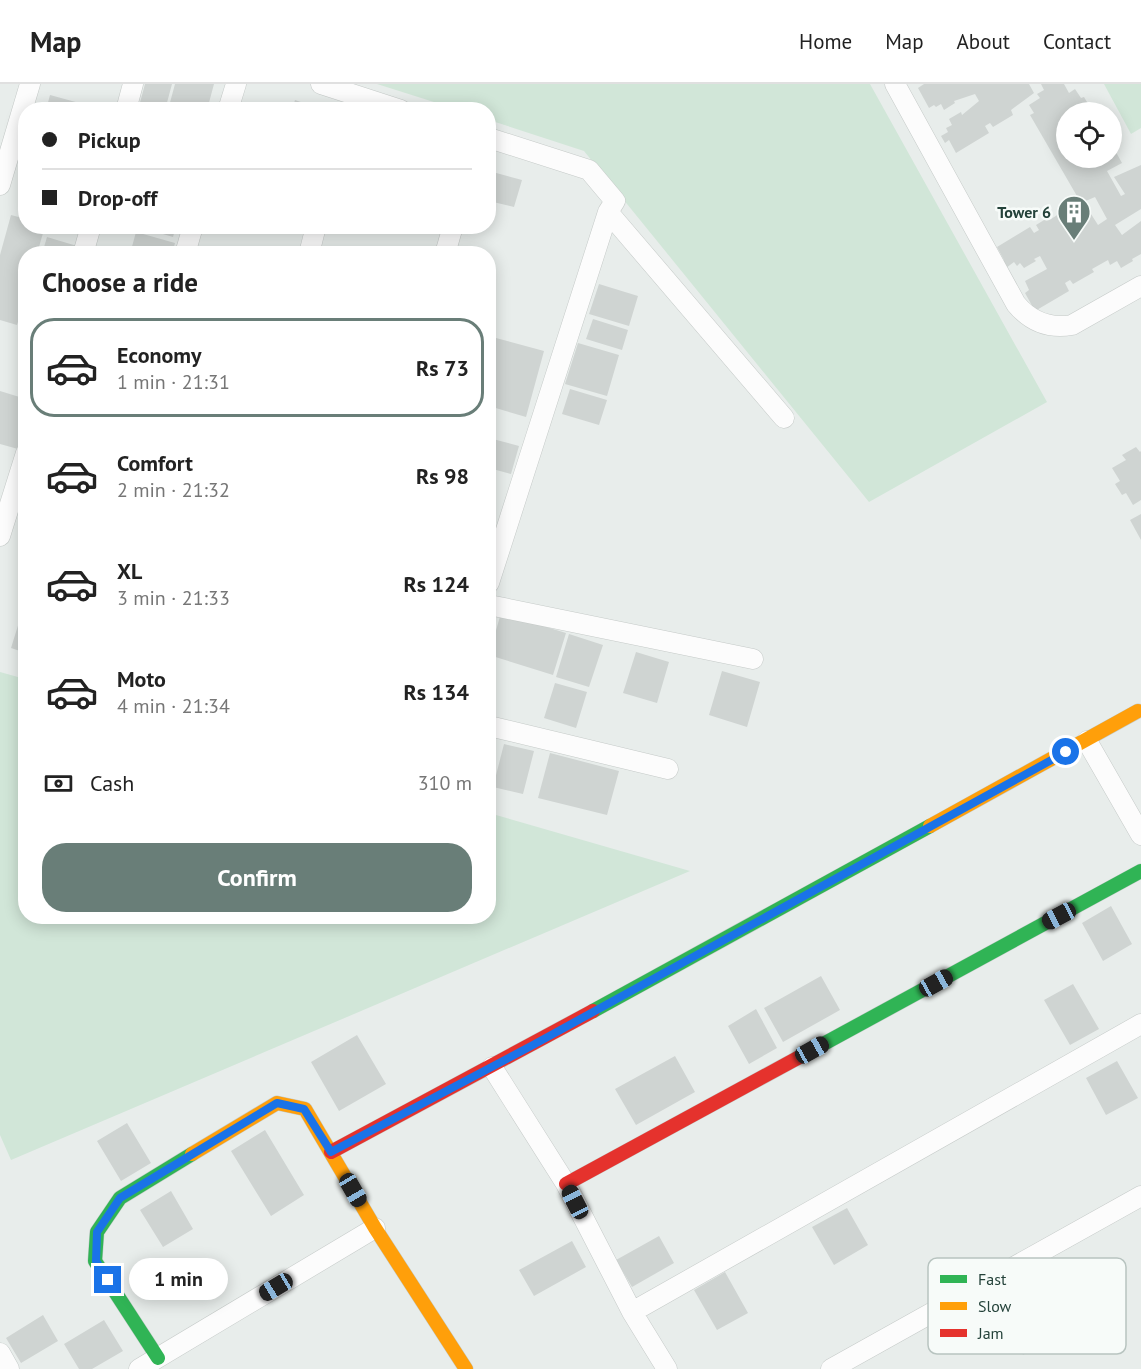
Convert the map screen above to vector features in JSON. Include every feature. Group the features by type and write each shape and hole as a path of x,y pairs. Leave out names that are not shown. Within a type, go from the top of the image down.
{"street":[{"path":"25,102 30,84"},
{"path":"128,102 133,84"},
{"path":"230,102 236,84"},
{"path":"321,84 376,102"},
{"path":"896,84 1016,304 1023,312 1041,324 1061,327 1072,325 1141,286"},
{"path":"0,185 18,124"},
{"path":"496,140 589,170 615,201 608,212 496,561"},
{"path":"608,212 784,418"},
{"path":"0,536 18,479"},
{"path":"496,606 753,660"},
{"path":"331,1152 492,1067 1138,711"},
{"path":"496,728 668,769"},
{"path":"1086,741 1141,835"},
{"path":"566,1184 1141,871"},
{"path":"632,1312 1141,1024"},
{"path":"492,1067 566,1184 632,1312 667,1369"},
{"path":"158,1358 96,1261 97,1232 120,1198 277,1103 304,1109 375,1228 466,1369"},
{"path":"1030,1258 1141,1196"},
{"path":"139,1369 375,1228"},
{"path":"831,1369 928,1315"},
{"path":"0,1353 9,1369"}],"green space":[{"path":"377,84 870,84 1047,402 869,502 584,151 496,122 496,102 434,102"},
{"path":"1104,84 1141,84 1141,128 1131,134 1122,117 1122,102 1114,102"},
{"path":"0,672 18,677 18,924 496,924 496,815 690,871 11,1160 0,1135"}],"building":[{"path":"145,84 172,84 167,102 140,102"},
{"path":"175,84 214,84 209,102 170,102"},
{"path":"924,84 1029,84 1034,93 1011,110 1013,115 993,127 990,123 985,126 989,133 956,153 949,140 945,143 941,136 948,132 946,128 952,125 949,119 961,112 962,115 979,101 975,94 954,101 955,103 944,110 941,104 929,108 918,88"},
{"name":"Tower 6","path":"1041,84 1064,84 1069,93 1075,89 1087,102 1056,102 1056,160 1030,115 1034,113 1029,105 1040,98 1037,94 1044,90"},
{"path":"50,95 76,102 48,102"},
{"name":"Tower 6","path":"1141,165 1141,209 1115,225 1122,235 1141,221 1141,254 1121,268 1117,261 1110,265 1108,260 1092,269 1094,272 1073,284 1070,280 1065,283 1069,291 1035,311 1025,293 1029,290 1025,281 1047,269 1040,256 1024,268 1020,263 1017,266 1014,262 1006,268 997,247 1030,227 1034,233 1039,230 1036,225 1049,217 1051,219 1062,212 1064,215 1075,208 1082,220 1091,214 1098,225 1107,219 1095,197 1081,203 1061,168 1113,168 1107,171 1121,196 1125,194 1114,177"},
{"path":"496,173 522,180 514,207 496,203"},
{"path":"11,215 18,217 18,234 43,234 39,246 18,246 17,325 0,320 0,255"},
{"path":"135,234 175,243 174,246 132,246"},
{"path":"47,237 77,246 44,246"},
{"path":"599,284 638,296 629,326 589,314"},
{"path":"593,319 628,330 622,350 586,339"},
{"path":"496,338 544,351 526,417 496,408"},
{"path":"578,343 619,355 607,396 565,384"},
{"path":"570,389 607,400 599,425 562,414"},
{"path":"0,391 18,397 18,449 0,444"},
{"path":"496,440 519,446 511,474 496,470"},
{"path":"1136,447 1141,451 1141,500 1133,505 1126,493 1122,495 1115,484 1120,481 1112,468 1126,460 1122,455"},
{"path":"1141,514 1141,540 1130,520"},
{"path":"501,613 566,633 553,675 496,657 496,630"},
{"path":"18,626 18,650 11,648"},
{"path":"569,634 603,645 589,687 556,677"},
{"path":"636,652 669,662 657,703 623,693"},
{"path":"722,671 760,682 747,727 709,715"},
{"path":"555,683 587,692 576,728 544,718"},
{"path":"504,744 534,751 523,794 496,788 496,775"},
{"path":"550,753 619,771 607,815 538,798"},
{"path":"1111,906 1132,944 1103,961 1082,923"},
{"path":"821,976 840,1010 783,1042 764,1008"},
{"path":"1073,984 1099,1029 1070,1045 1044,1000"},
{"path":"756,1009 777,1048 749,1064 728,1026"},
{"path":"357,1035 386,1084 339,1111 311,1062"},
{"path":"675,1056 695,1092 636,1125 615,1089"},
{"path":"1117,1061 1138,1098 1106,1115 1086,1078"},
{"path":"127,1123 151,1163 121,1181 97,1141"},
{"path":"265,1130 304,1195 271,1216 231,1151"},
{"path":"171,1191 193,1229 163,1247 140,1210"},
{"path":"847,1208 868,1245 834,1265 812,1227"},
{"path":"659,1236 674,1263 632,1287 616,1260"},
{"path":"572,1241 586,1267 534,1296 519,1270"},
{"path":"725,1272 748,1313 717,1330 694,1290"},
{"path":"43,1315 58,1341 21,1363 6,1338"},
{"path":"104,1320 123,1351 92,1369 79,1369 64,1344"}],"traffic: fast":[{"path":"593,1011 930,826"},
{"path":"805,1054 1141,871"},
{"path":"158,1358 95,1261 97,1232 120,1198 192,1154"}],"traffic: slow":[{"path":"930,826 1138,711"},
{"path":"192,1154 277,1103 305,1109 375,1228 466,1369"}],"traffic: jam":[{"path":"331,1152 593,1011"},
{"path":"566,1184 805,1054"}],"place":[{"name":"Tower 6","path":"1074,241"}],"route":[{"path":"108,1280 96,1261 97,1232 120,1198 277,1103 304,1109 331,1152 533,1045 1066,752"}]}
